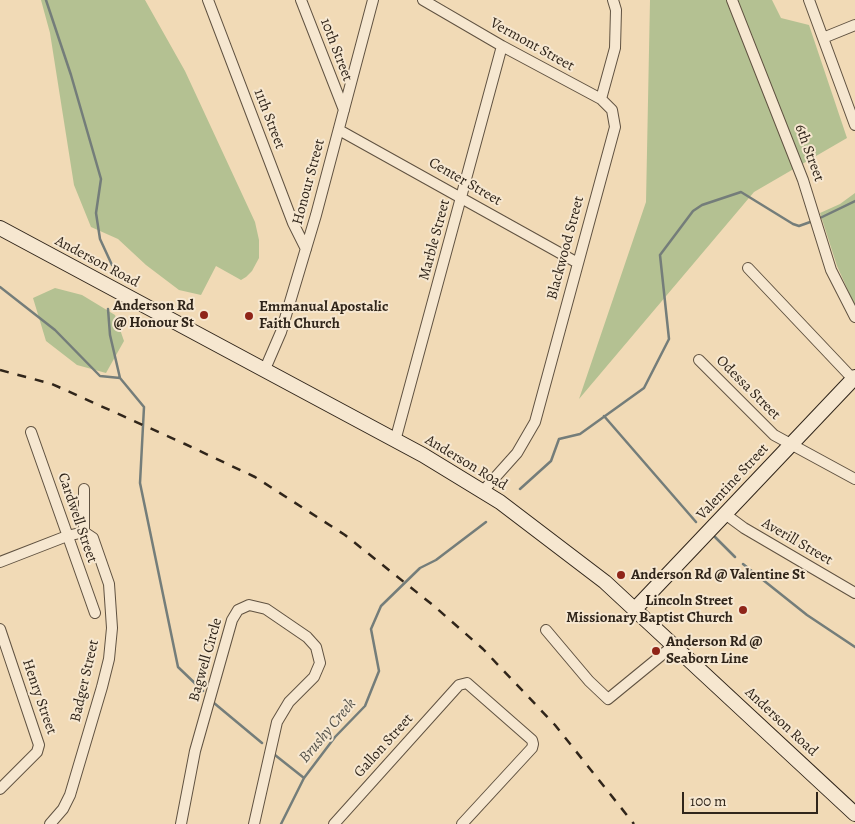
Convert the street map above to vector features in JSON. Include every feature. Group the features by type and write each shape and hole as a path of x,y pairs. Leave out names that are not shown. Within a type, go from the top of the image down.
{"main road":[{"name":"Anderson Road","path":"0,228 265,369 483,491 531,524 635,609 855,814"},
{"name":"Valentine Street","path":"635,609 854,378"}],"street":[{"name":"11th Street","path":"208,0 293,223 306,249"},
{"name":"10th Street","path":"301,0 344,110"},
{"name":"Honour Street","path":"265,369 281,332 306,249 373,0"},
{"name":"Vermont Street","path":"423,0 502,46 601,99"},
{"path":"601,99 615,48 616,10 612,0"},
{"name":"6th Street","path":"732,0 784,130 814,213 831,270 855,317"},
{"path":"809,0 855,125"},
{"path":"823,38 855,25"},
{"name":"Marble Street","path":"395,441 502,46"},
{"name":"Blackwood Street","path":"483,491 518,453 535,422 576,262 615,127 612,110 601,99"},
{"name":"Center Street","path":"338,130 576,262"},
{"path":"748,268 854,378"},
{"name":"Odessa Street","path":"700,360 774,435 855,479"},
{"name":"Cardwell Street","path":"31,432 95,612"},
{"path":"0,562 67,536 84,532 84,489"},
{"name":"Averill Street","path":"725,514 744,528 855,593"},
{"name":"Badger Street","path":"50,824 63,809 70,795 109,659 112,615 109,584 93,538 84,532"},
{"name":"Bagwell Circle","path":"181,824 195,751 232,620 238,610 250,605 266,609 307,637 316,647 320,656 320,663 314,677 289,702 278,722 254,824"},
{"name":"Henry Street","path":"0,629 40,745 37,752 0,789"},
{"path":"546,630 589,680 608,698 674,645"},
{"name":"Gallon Street","path":"334,824 462,683 470,684 532,740 533,744 462,824"}],"green space":[{"path":"41,0 145,0 185,71 255,222 259,240 259,258 252,271 246,277 241,280 216,266 201,295 179,290 146,265 118,239 91,227 74,185 50,33"},
{"path":"650,0 772,0 781,18 809,25 847,138 754,192 579,399 646,202"},
{"path":"855,193 855,306 837,266 820,213 840,204"},
{"path":"55,288 82,295 115,315 124,341 106,373 77,365 46,341 33,298"}],"waterway":[{"path":"46,0 71,75 101,179 96,213 100,239 112,265"},
{"name":"Brushy Creek","path":"520,489 551,461 559,439 580,434 644,388 669,339 660,255 693,211 702,205 741,192 793,224 799,226 813,221"},
{"name":"Brushy Creek","path":"818,219 855,201"},
{"path":"0,287 55,330 100,376 120,378"},
{"path":"108,309 110,335 120,378 144,407 140,483 178,667 203,691"},
{"path":"604,416 696,522"},
{"name":"Brushy Creek","path":"281,824 304,778 335,737 365,706 379,671 371,629 381,606 420,568 436,560 486,522"},
{"path":"715,537 735,557"},
{"path":"743,564 807,615 855,647"},
{"path":"214,703 262,743"},
{"path":"275,755 304,778"}],"railway":[{"path":"0,370 52,384 255,477 345,535 434,606 483,649 555,725 634,824"}],"place":[{"name":"Anderson Rd @ Honour St","path":"204,315"},
{"name":"Emmanual Apostalic Faith Church","path":"249,316"},
{"name":"Anderson Rd @ Valentine St","path":"621,575"},
{"name":"Lincoln Street Missionary Baptist Church","path":"743,610"},
{"name":"Anderson Rd @ Seaborn Line","path":"656,651"}]}
